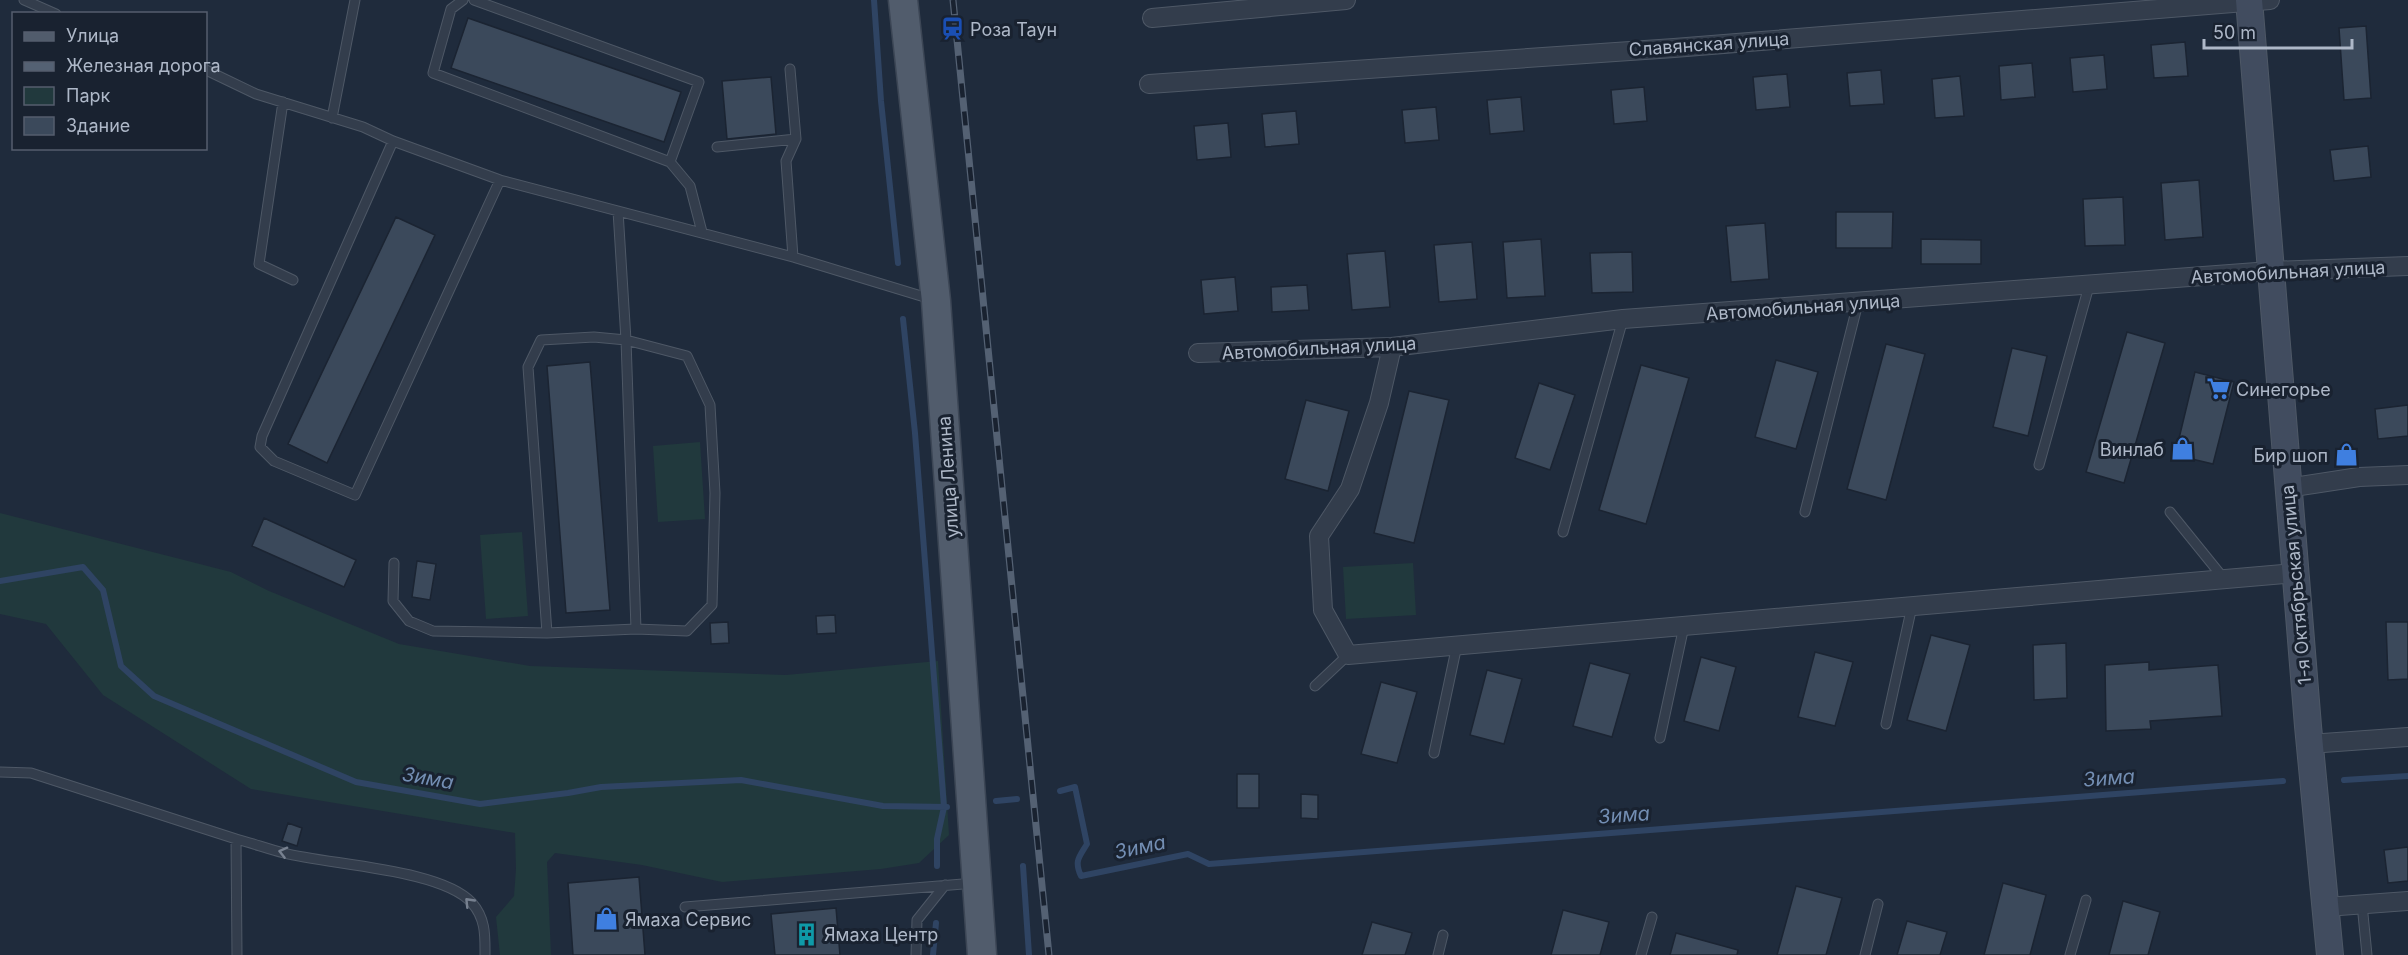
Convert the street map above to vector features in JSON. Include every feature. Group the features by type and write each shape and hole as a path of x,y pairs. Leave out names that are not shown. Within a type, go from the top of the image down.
{"main road":[{"name":"улица Ленина","path":"903,0 936,301 982,955"}],"street":[{"path":"1152,18 1346,0"},
{"name":"Славянская улица","path":"1149,84 1662,48 2256,1"},
{"name":"1-я Октябрьская улица","path":"2256,1 2270,271 2309,744 2330,955"},
{"name":"Автомобильная улица","path":"1198,353 1392,347 1623,319 2270,271 2408,266"},
{"path":"1392,347 1379,403 1350,489 1319,536 1323,610 1348,655 2295,573"},
{"path":"2287,488 2359,477 2408,475"},
{"path":"2309,744 2408,737"},
{"path":"2326,907 2408,901"}],"lane":[{"path":"24,0 51,12"},
{"path":"332,118 355,0"},
{"path":"463,0 451,9 433,73 670,162 690,186 702,232"},
{"path":"474,0 699,82 670,162"},
{"path":"790,69 796,140 786,161 793,257"},
{"path":"207,70 256,94 363,127 393,141 500,180 793,257 936,301"},
{"path":"283,102 259,264 293,279"},
{"path":"717,147 796,140"},
{"path":"393,141 262,436 260,447 274,461 355,495 500,180"},
{"path":"618,211 626,340 636,629"},
{"path":"2039,465 2088,286"},
{"path":"1805,512 1858,303"},
{"path":"1563,532 1623,319"},
{"path":"394,563 393,601 409,621 433,631 547,633 636,629 687,631 712,605 715,493 710,405 687,356 626,340 594,337 541,340 528,367 547,633"},
{"path":"2170,512 2225,580"},
{"path":"1886,724 1912,606"},
{"path":"1660,738 1684,626"},
{"path":"1434,753 1457,645"},
{"path":"1315,686 1348,655"},
{"path":"0,772 31,773 285,853 416,876 461,894 472,903 486,931 485,955"},
{"path":"236,839 237,955"},
{"path":"685,907 977,883"},
{"path":"915,955 917,920 945,885"},
{"path":"2070,955 2086,900"},
{"path":"1865,955 1878,904"},
{"path":"2362,904 2367,955"},
{"path":"1641,955 1652,917"},
{"path":"1438,955 1443,935"}],"green space":[{"path":"700,442 705,519 658,522 653,446"},
{"path":"0,513 231,572 269,591 399,644 530,666 786,675 938,661 949,835 919,863 881,869 722,882 642,865 555,853 547,862 551,955 500,955 496,917 514,896 515,833 251,789 103,695 46,624 0,614"},
{"path":"522,532 528,616 486,619 480,535"},
{"path":"1413,563 1416,615 1346,619 1343,567"}],"building":[{"path":"468,18 681,92 664,142 451,68"},
{"path":"2366,26 2371,98 2344,100 2339,28"},
{"path":"2185,42 2188,76 2154,78 2151,45"},
{"path":"2104,55 2107,89 2073,92 2070,58"},
{"path":"2032,63 2035,97 2001,100 1999,66"},
{"path":"1881,70 1884,104 1850,106 1847,73"},
{"path":"1787,74 1790,107 1756,110 1753,77"},
{"path":"1960,76 1964,116 1935,118 1932,79"},
{"path":"771,77 776,134 727,139 722,81"},
{"path":"1644,87 1647,121 1614,124 1611,90"},
{"path":"1521,97 1524,131 1490,134 1487,100"},
{"path":"1436,107 1439,140 1405,143 1402,110"},
{"path":"1296,111 1299,144 1265,147 1262,114"},
{"path":"1228,123 1231,157 1197,160 1194,126"},
{"path":"2368,146 2371,177 2334,181 2330,150"},
{"path":"2199,180 2203,237 2165,240 2161,183"},
{"path":"2123,197 2125,245 2085,246 2083,199"},
{"path":"1836,212 1893,212 1892,248 1836,248"},
{"path":"396,217 435,235 327,463 288,444"},
{"path":"1765,223 1769,279 1731,282 1726,226"},
{"path":"1541,239 1545,296 1507,298 1503,242"},
{"path":"1921,239 1981,240 1981,264 1921,264"},
{"path":"1472,242 1477,299 1439,302 1434,245"},
{"path":"1385,251 1390,307 1352,310 1347,254"},
{"path":"1632,252 1633,292 1592,293 1590,253"},
{"path":"1235,277 1238,311 1204,314 1201,280"},
{"path":"1307,285 1309,310 1272,312 1271,287"},
{"path":"2127,332 2165,343 2124,483 2086,472"},
{"path":"1886,344 1925,354 1886,500 1847,489"},
{"path":"2012,348 2047,356 2028,436 1993,427"},
{"path":"1776,360 1818,372 1796,449 1755,437"},
{"path":"590,362 610,610 566,613 547,366"},
{"path":"1641,365 1689,378 1646,524 1599,510"},
{"path":"2195,372 2234,382 2213,464 2175,455"},
{"path":"1539,383 1575,395 1550,470 1515,458"},
{"path":"1409,391 1449,400 1414,543 1374,533"},
{"path":"1306,400 1349,411 1328,491 1285,479"},
{"path":"2408,405 2408,436 2378,439 2375,409"},
{"path":"264,518 356,560 344,587 252,546"},
{"path":"417,561 436,564 430,600 412,597"},
{"path":"835,615 836,633 817,634 816,616"},
{"path":"728,622 729,643 711,644 710,623"},
{"path":"2386,622 2408,622 2408,679 2388,680"},
{"path":"1931,635 1970,645 1946,731 1907,720"},
{"path":"2066,643 2067,698 2034,700 2033,645"},
{"path":"1815,652 1853,662 1835,726 1798,717"},
{"path":"1701,657 1736,667 1719,731 1684,721"},
{"path":"2149,662 2149,670 2218,665 2222,716 2150,721 2151,729 2106,731 2105,665"},
{"path":"1590,663 1630,674 1612,737 1573,726"},
{"path":"1487,670 1522,679 1504,744 1470,735"},
{"path":"1381,682 1417,692 1397,763 1361,754"},
{"path":"1237,774 1259,774 1259,808 1237,808"},
{"path":"1301,794 1318,795 1318,819 1301,818"},
{"path":"288,823 302,828 297,846 282,841"},
{"path":"2408,847 2408,881 2388,883 2384,850"},
{"name":"Ямаха Сервис","path":"639,877 645,955 573,955 568,883"},
{"path":"2003,883 2046,895 2030,955 1984,955"},
{"path":"1796,886 1842,898 1826,955 1777,955"},
{"path":"2123,901 2160,912 2148,955 2109,955"},
{"name":"Ямаха Центр","path":"836,908 840,955 775,955 771,914"},
{"path":"1563,910 1609,922 1600,955 1551,955"},
{"path":"1907,921 1947,932 1940,955 1897,955"},
{"path":"1372,922 1412,933 1405,955 1362,955"},
{"path":"1676,933 1738,950 1737,955 1670,955"}],"waterway":[{"path":"874,0 881,101 898,263"},
{"path":"903,319 915,433 944,807 937,839 937,866"},
{"name":"Зима","path":"0,581 83,567 103,590 121,666 154,696 356,782 480,804 601,787 741,780 883,806 947,807"},
{"name":"Зима","path":"2344,780 2408,776"},
{"name":"Зима","path":"1060,791 1075,787 1087,844 1078,863 1081,876 1188,854 1209,864 2283,781"},
{"name":"Зима","path":"996,801 1017,799"},
{"path":"1023,866 1029,955"},
{"path":"933,955 936,923"}],"railway":[{"path":"953,0 1049,955"}],"place":[{"name":"Роза Таун","path":"952,29"},
{"name":"Синегорье","path":"2218,389"},
{"name":"Винлаб","path":"2182,449"},
{"name":"Бир шоп","path":"2346,455"},
{"name":"Ямаха Сервис","path":"607,919"},
{"name":"Ямаха Центр","path":"806,934"}]}
